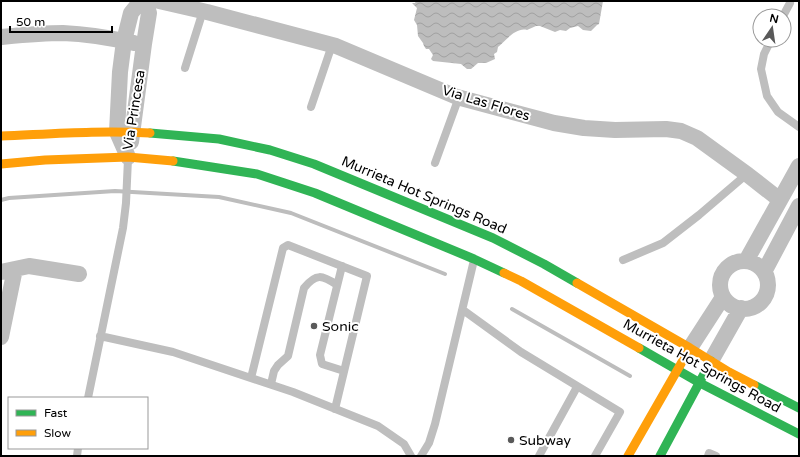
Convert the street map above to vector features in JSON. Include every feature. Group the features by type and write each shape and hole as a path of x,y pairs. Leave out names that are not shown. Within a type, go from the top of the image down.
{"main road":[{"name":"Murrieta Hot Springs Road","path":"1,136 134,132 219,139 270,150 314,164 493,238 544,264 711,361 799,408"},
{"name":"Murrieta Hot Springs Road","path":"1,164 45,160 128,157 187,162 257,174 315,193 474,259 521,282 678,370 799,434"},
{"path":"628,456 690,348"},
{"path":"660,456 711,361"}],"street":[{"name":"Via Princesa","path":"128,157 117,132 120,72 124,41 131,13 141,1"},
{"name":"Via Princesa","path":"128,157 134,132 149,13 145,1"},
{"name":"Via Las Flores","path":"159,1 332,45 459,97 554,123 584,128 615,130 666,129 681,131 697,138 792,207"},
{"path":"1,37 30,34 64,34 144,44"},
{"path":"764,272 792,207 799,166"},
{"path":"746,261 792,207"},
{"path":"739,261 746,261 760,266 764,272 768,287 762,300 756,305 749,308 741,308 734,306 723,297 720,290 720,282 726,269 732,264 739,261"},
{"path":"1,337 8,271 29,266 79,274"},
{"path":"690,348 723,297"},
{"path":"711,361 741,308"}],"lane":[{"path":"788,8 790,3"},
{"path":"185,68 203,11"},
{"path":"311,107 332,45"},
{"path":"767,48 764,54 761,69 767,96 778,112 799,127"},
{"path":"435,163 459,97"},
{"path":"88,397 123,228 128,177 128,157"},
{"path":"624,260 662,243 699,215 747,174"},
{"path":"252,378 283,248 288,245 367,276 335,409"},
{"path":"421,456 429,443 433,430 474,259"},
{"path":"342,266 320,355 322,364 344,371"},
{"path":"270,384 274,371 288,356 304,288 310,280 318,277 328,278 337,285"},
{"path":"463,310 521,352 620,412 595,456"},
{"path":"100,336 173,352 293,392 378,426 404,444 411,456"},
{"path":"539,456 578,387"},
{"path":"708,456 710,453 716,456"}],"water":[{"path":"416,1 603,1 599,24 591,31 583,30 578,26 570,28 566,31 560,30 555,32 540,26 536,26 527,30 515,32 498,47 497,52 494,54 495,59 486,63 478,63 471,69 467,69 461,64 433,61 431,59 433,55 429,49 426,49 418,36 417,25 414,20 417,8 412,3 415,3"}],"waterway":[{"path":"1,200 9,198 115,191 219,197 291,213 445,274"},
{"path":"512,309 630,376"}],"traffic: fast":[{"path":"150,133 219,139 270,150 314,164 493,238 577,283"},
{"path":"173,161 257,174 315,193 504,273"},
{"path":"639,348 700,383 799,434"},
{"path":"660,456 711,361"},
{"path":"754,385 799,408"}],"traffic: slow":[{"path":"1,136 94,132 150,133"},
{"path":"1,164 45,160 128,157 173,161"},
{"path":"504,273 521,281 639,348"},
{"path":"577,283 729,372 754,385"},
{"path":"628,456 690,348"}],"place":[{"name":"Sonic","path":"314,326"},
{"name":"Subway","path":"511,440"}]}
